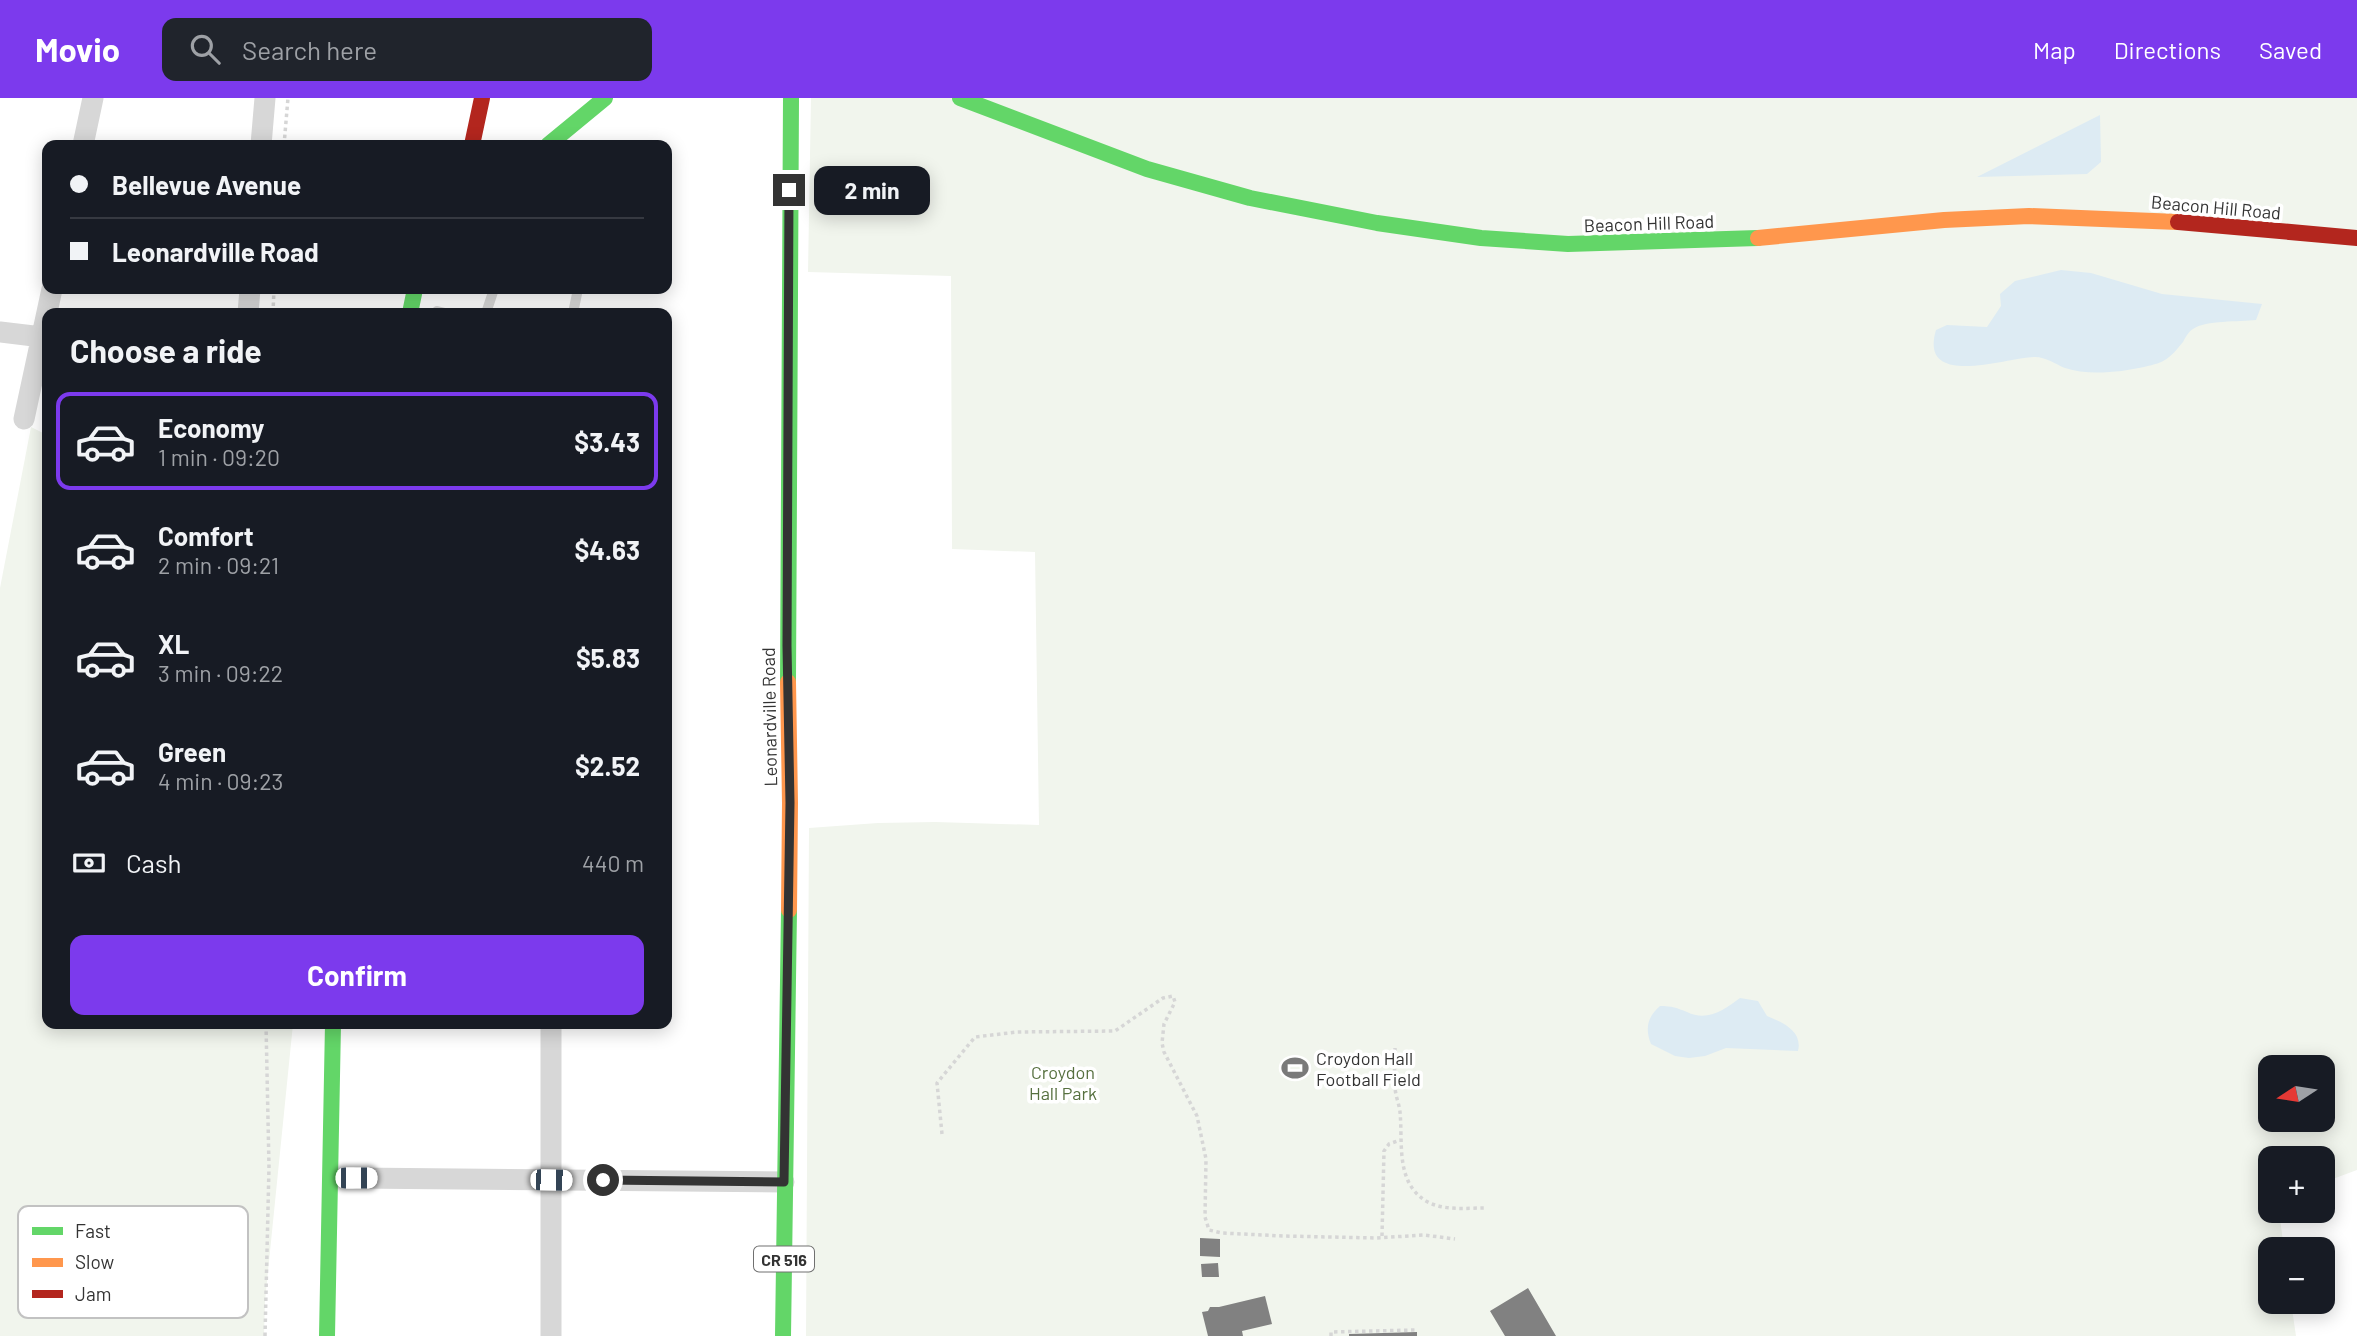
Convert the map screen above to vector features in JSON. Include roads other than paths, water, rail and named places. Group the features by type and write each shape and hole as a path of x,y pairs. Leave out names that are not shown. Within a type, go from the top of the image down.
{"main road":[{"path":"473,140 482,98"},
{"path":"554,140 605,98"},
{"name":"Leonardville Road","path":"783,1336 790,803 787,591 790,98"},
{"name":"Beacon Hill Road","path":"960,98 1147,169 1250,198 1377,223 1481,238 1568,244 1655,243 1763,238 1944,220 2029,216 2152,220 2357,238"},
{"path":"327,1336 333,1029"}],"street":[{"path":"84,140 93,98"},
{"path":"261,140 265,98"},
{"path":"0,331 42,337 24,419"},
{"path":"551,1029 551,1336"},
{"path":"356,1177 784,1182"}],"place":[{"name":"Croydon Hall Football Field","path":"1295,1068"}],"park label":[{"name":"Croydon Hall Park","path":"1063,1082"}]}
